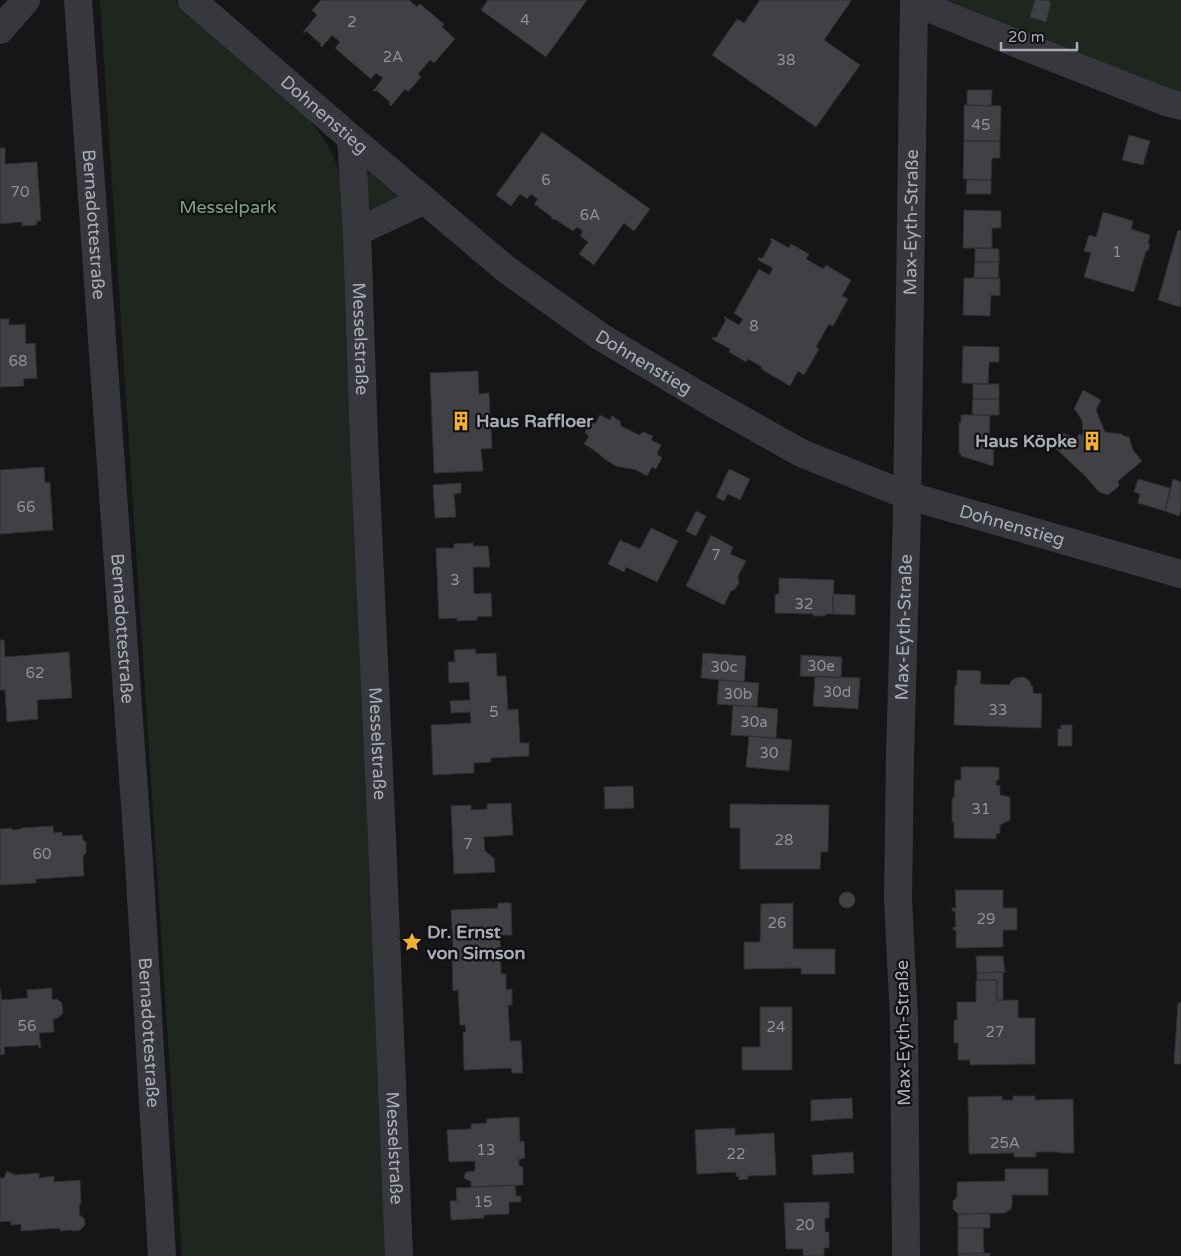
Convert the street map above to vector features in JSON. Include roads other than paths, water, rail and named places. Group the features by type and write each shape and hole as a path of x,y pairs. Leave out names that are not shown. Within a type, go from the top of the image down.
{"street":[{"path":"0,30 26,0"},
{"name":"Bernadottestraße","path":"78,0 139,861 162,1256"},
{"name":"Dohnenstieg","path":"192,0 507,270 601,337 707,400 801,452 906,495 1181,574"},
{"path":"914,1 980,29 1166,102 1181,106"},
{"name":"Max-Eyth-Straße","path":"906,1256 904,1019 898,898 914,1"},
{"name":"Messelstraße","path":"351,138 357,232 399,1256"},
{"path":"357,232 424,200"}],"place":[{"name":"Haus Raffloer","path":"461,421"},
{"name":"Haus Köpke","path":"1092,441"},
{"name":"Dr. Ernst von Simson","path":"412,942"}],"park label":[{"name":"Messelpark","path":"228,207"}]}
